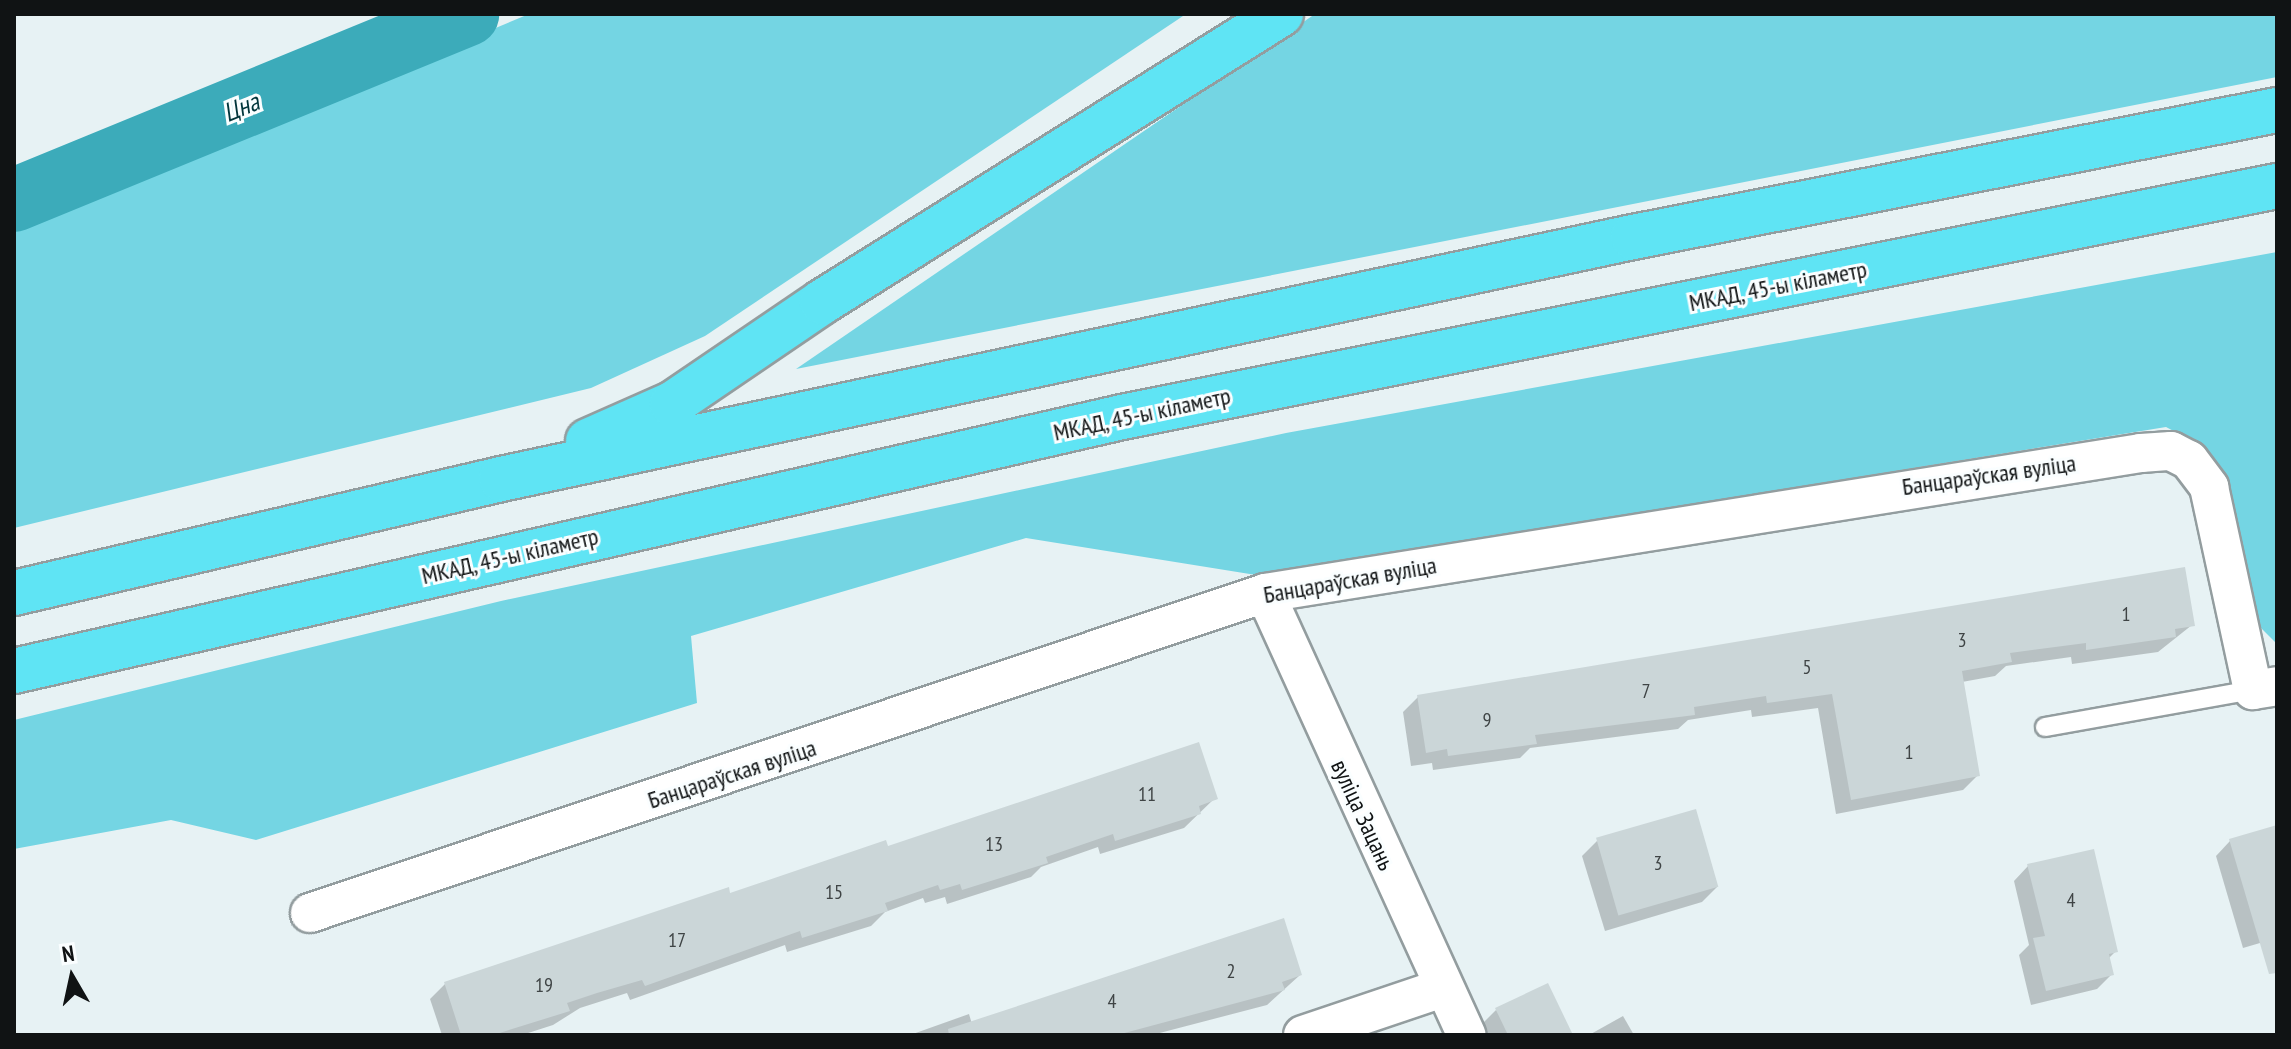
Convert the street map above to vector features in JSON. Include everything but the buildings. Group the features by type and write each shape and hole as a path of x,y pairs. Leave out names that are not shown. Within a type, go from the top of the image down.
{"highway":[{"path":"501,479 672,404 835,293 1281,14"},
{"path":"14,593 501,479 1618,241 2277,110"},
{"name":"МКАД, 45-ы кіламетр","path":"14,671 1122,417 2277,186"}],"street":[{"name":"Банцараўская вуліца","path":"310,913 1265,593 1956,479 2171,451 2189,460 2209,487 2265,688"},
{"name":"вуліца Зацань","path":"1265,593 1466,1035"},
{"path":"1303,1035 1443,988"}],"lane":[{"path":"2045,727 2265,688"}],"shaded area":[{"path":"529,14 1186,14 705,336 591,388 14,528 14,230"},
{"path":"1315,14 2277,14 2277,77 796,369"},
{"path":"2277,252 2277,644 2260,627 2228,486 2206,448 2166,427 1256,575 1026,538 691,636 697,703 256,840 171,820 14,849 14,720 501,601 1286,433"}],"waterway":[{"name":"Цна","path":"14,200 467,14"}]}
